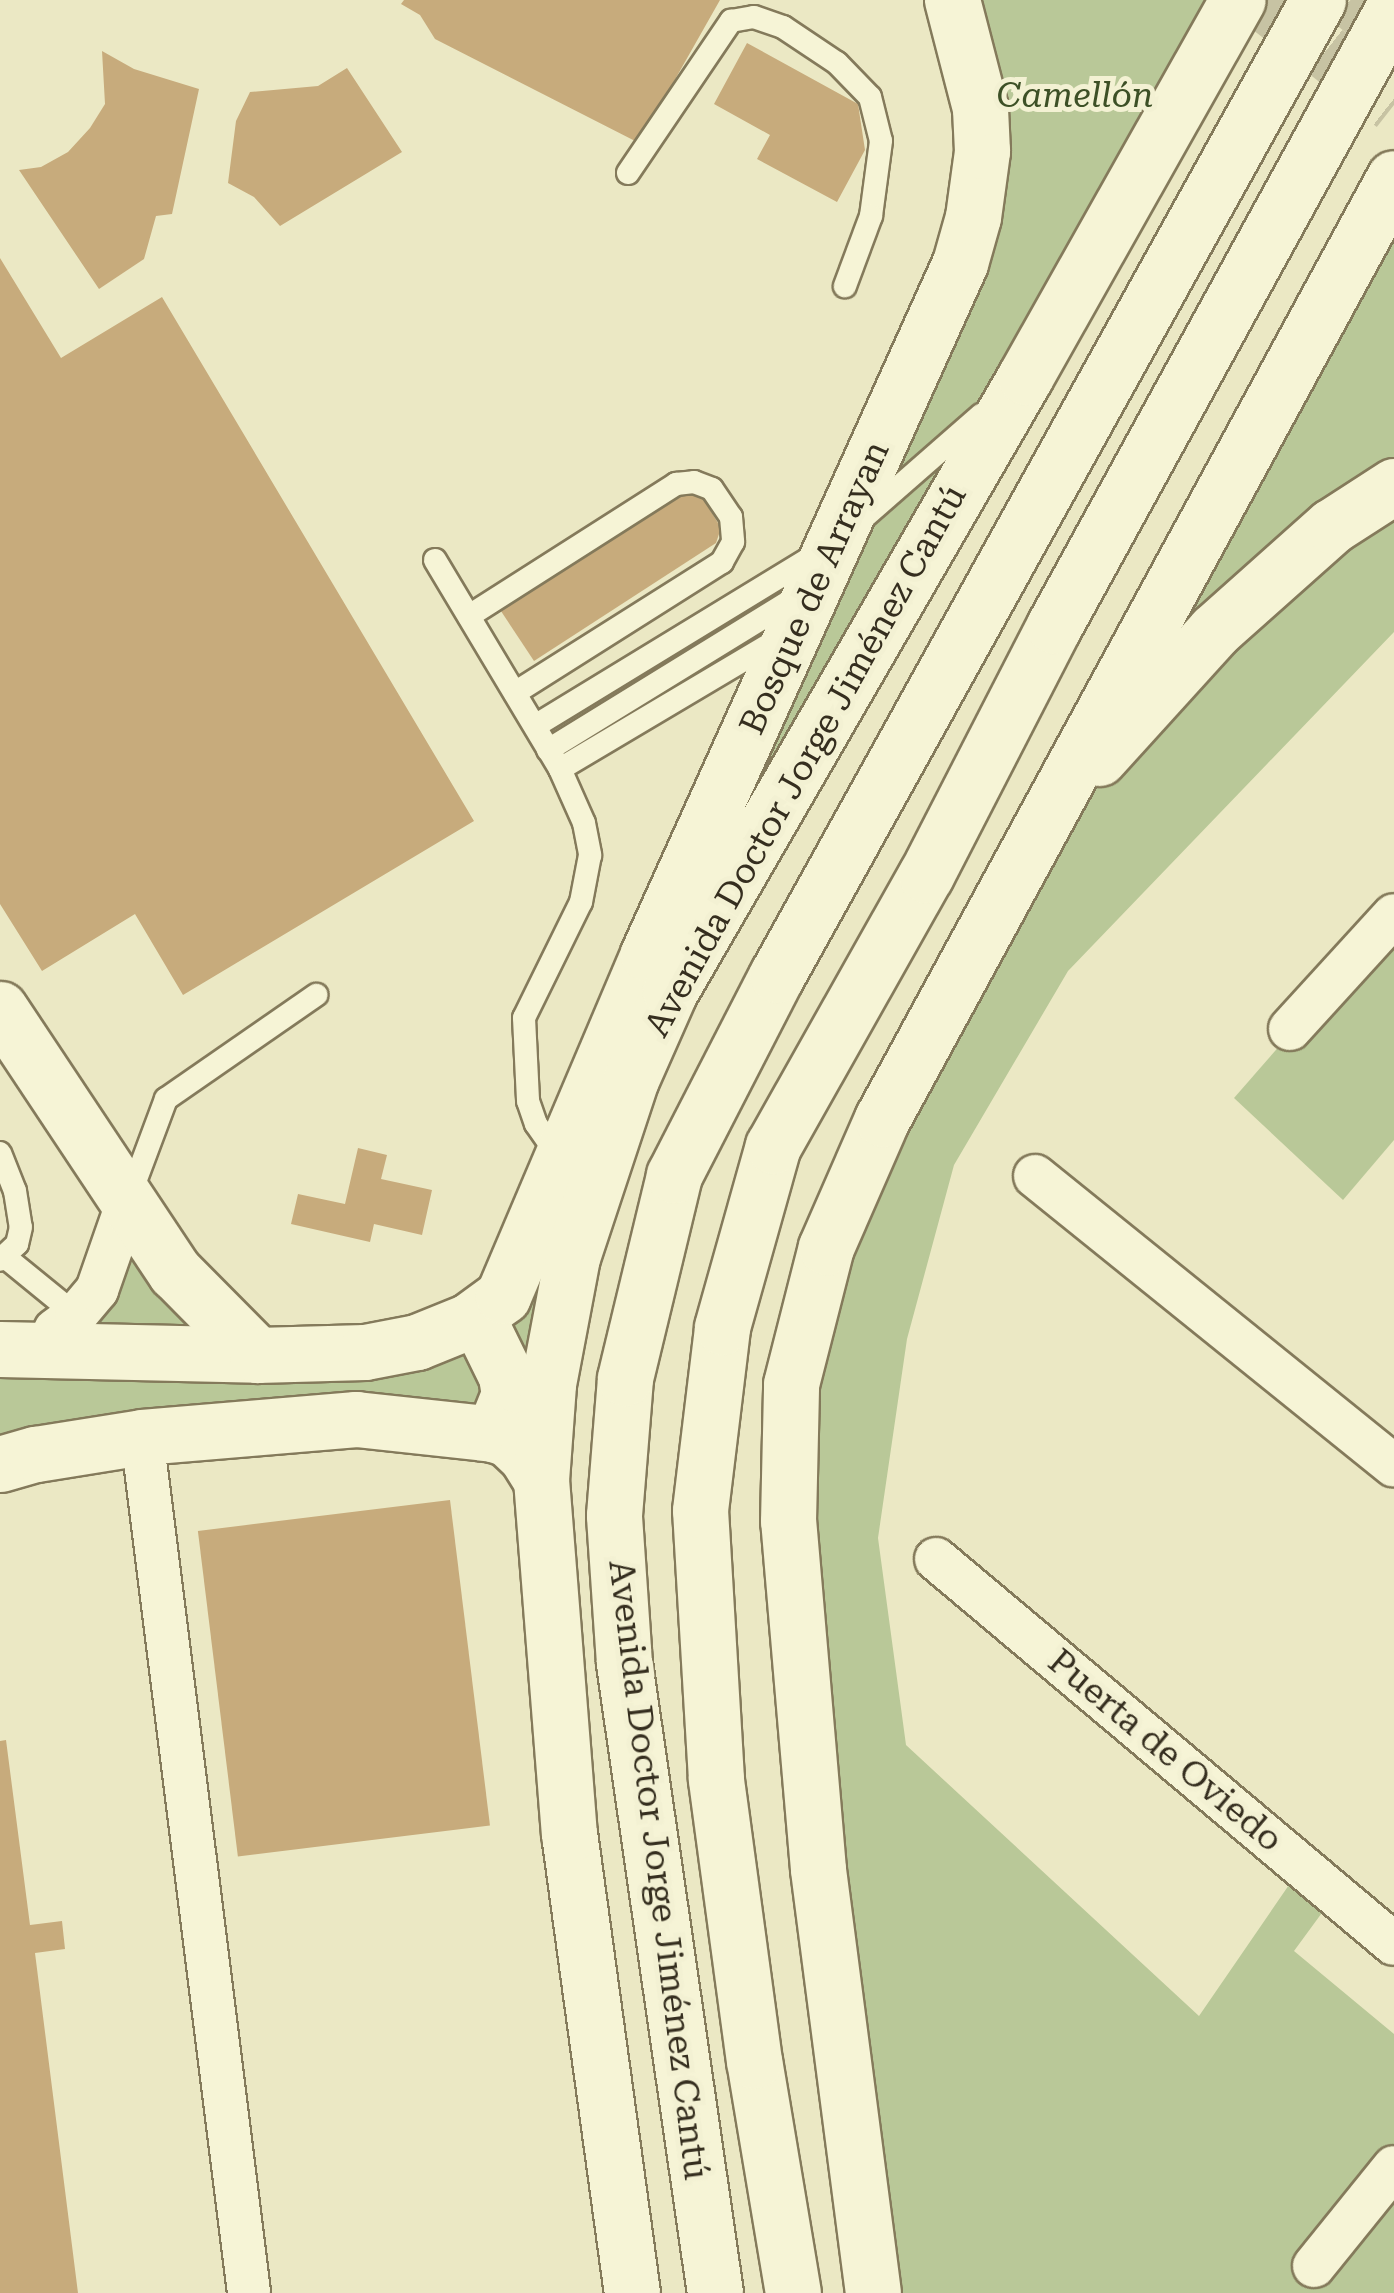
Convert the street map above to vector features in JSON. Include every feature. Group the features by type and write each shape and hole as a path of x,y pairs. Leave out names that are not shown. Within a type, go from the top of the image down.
{"street":[{"name":"Bosque de Arrayan","path":"0,1349 257,1356 365,1352 417,1342 470,1321 503,1296 648,954 928,340 974,216 982,152 980,108 952,0"},
{"name":"Avenida Doctor Jorge Jiménez Cantú","path":"632,2293 570,1835 542,1480 548,1384 572,1257 631,1079 670,990 1025,377 1237,0"},
{"name":"Avenida Doctor Jorge Jiménez Cantú","path":"714,2293 624,1663 614,1514 625,1378 674,1175 777,974 1318,0"},
{"name":"Avenida Doctor Jorge Jiménez Cantú","path":"793,2293 754,2062 716,1778 700,1510 722,1327 772,1146 926,876 1054,626 1394,7"},
{"path":"873,2293 818,1869 788,1521 791,1384 826,1247 882,1119 1394,178"},
{"path":"1043,820 1214,631 1332,526 1394,486"},
{"path":"648,954 774,808"},
{"path":"1290,1029 1394,915"},
{"path":"0,1009 175,1272 257,1356"},
{"path":"561,1160 572,1257"},
{"path":"1036,1176 1394,1466"},
{"path":"66,1323 97,1290 128,1201"},
{"path":"470,1321 484,1331 506,1376 509,1394 493,1434"},
{"path":"0,1464 36,1454 142,1437 356,1420 493,1434 517,1448 542,1480"},
{"path":"142,1437 249,2293"},
{"name":"Puerta de Oviedo","path":"936,1559 1394,1944"},
{"path":"624,2226 680,2050"},
{"path":"1314,2266 1394,2166"}],"lane":[{"path":"628,173 731,21 754,16 783,27 837,62 870,98 881,141 871,216 845,286"},
{"path":"554,759 815,586 1025,377"},
{"path":"469,616 676,484 694,482 712,489 731,517 732,542 722,562 515,693"},
{"path":"435,560 554,759 584,823 590,855 581,902 524,1018 528,1101 536,1124 561,1160"},
{"path":"535,726 815,586"},
{"path":"554,759 815,586"},
{"path":"128,1201 166,1099 316,994"},
{"path":"0,1153 15,1191 21,1227 17,1244 3,1258 66,1323"}],"green space":[{"name":"Camellón","path":"952,0 1237,0 774,807 493,1434 0,1464 0,1349 55,1330 128,1201 257,1355 469,1321 960,263"},
{"path":"1394,178 1394,632 1068,971 954,1165 907,1339 878,1538 906,1745 1199,2016 1302,1866 1335,1895 1294,1951 1394,2034 1394,2293 873,2293 788,1521 826,1247"},
{"path":"1394,915 1394,1140 1343,1200 1234,1098"}],"building":[{"path":"404,0 720,0 639,143 435,39 420,15 401,4"},
{"path":"747,43 858,104 865,150 837,202 757,159 770,135 714,104"},
{"path":"102,51 134,69 199,89 172,214 156,216 144,259 99,289 19,170 41,167 68,152 90,128 105,104"},
{"path":"347,68 402,152 280,226 254,197 228,183 236,121 250,92 318,86"},
{"path":"0,258 61,358 162,297 474,821 183,995 135,914 42,971 0,904"},
{"path":"676,491 700,493 721,528 716,543 534,661 497,605"},
{"path":"358,1148 387,1155 381,1179 432,1190 422,1235 374,1224 370,1242 291,1224 298,1194 345,1204"},
{"path":"450,1500 490,1826 238,1857 198,1531"},
{"path":"6,1740 30,1925 62,1921 65,1949 35,1953 78,2293 0,2293 0,1741"}],"tunnel":[{"path":"1260,0 1394,105"},
{"path":"1350,0 1394,36"}]}
